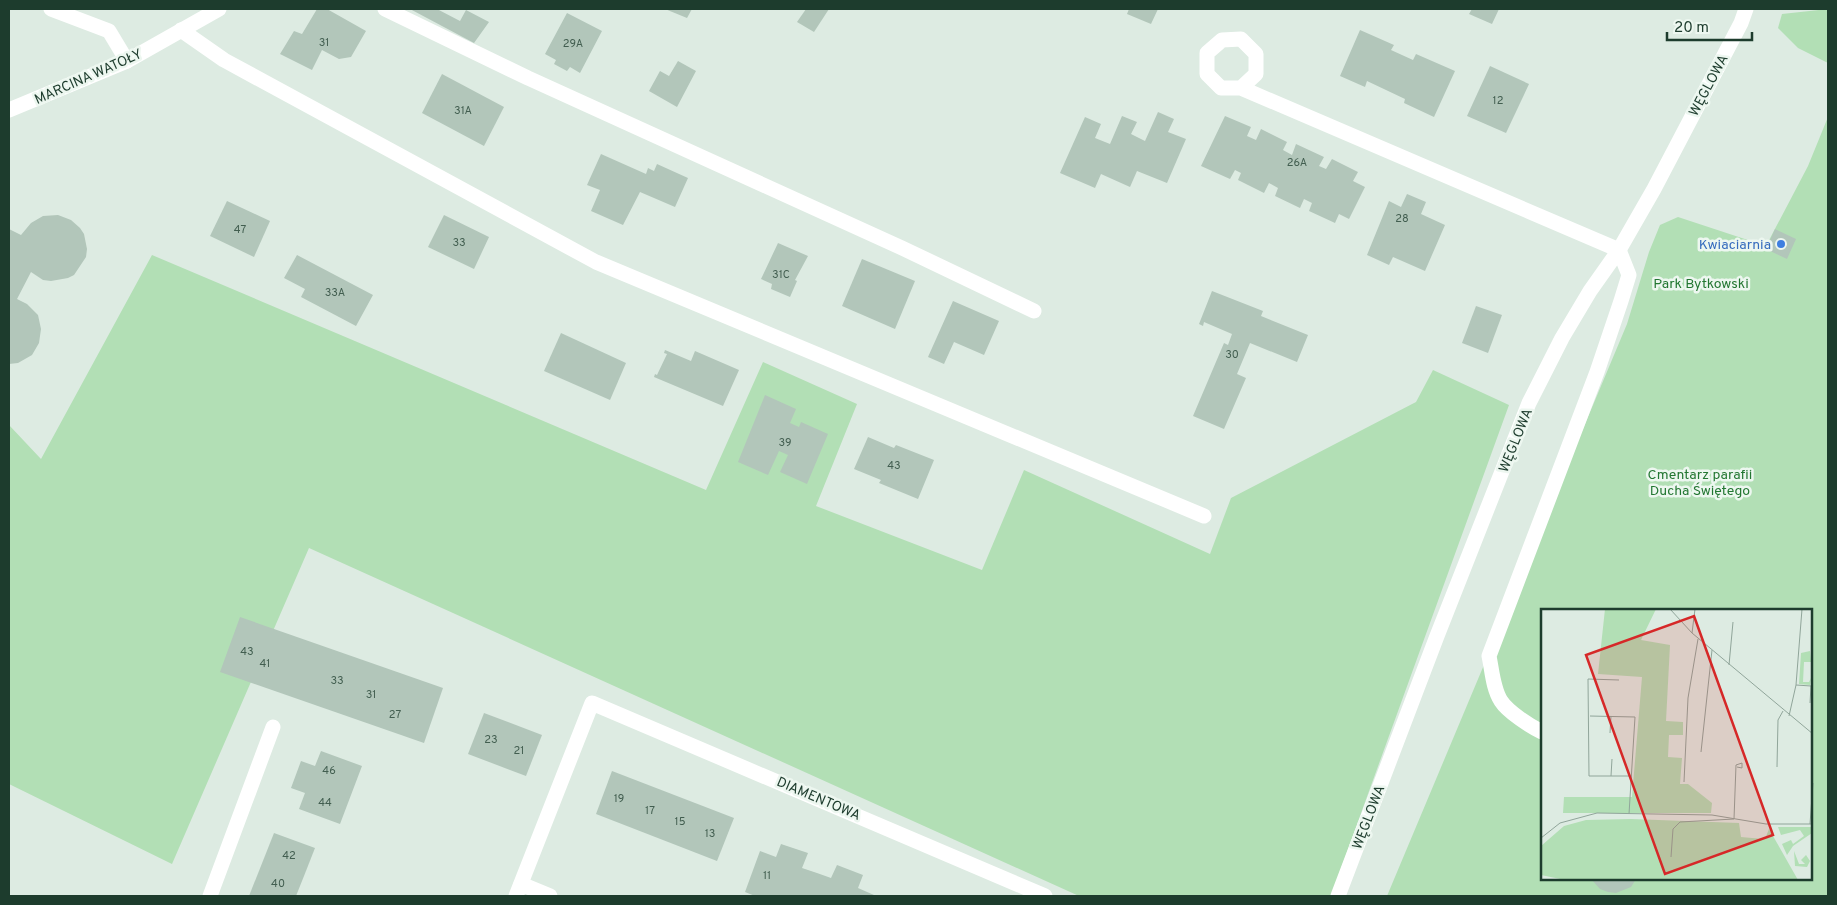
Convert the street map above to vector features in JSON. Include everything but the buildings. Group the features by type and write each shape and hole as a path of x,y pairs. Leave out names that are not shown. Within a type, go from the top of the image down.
{"street":[{"path":"50,9 109,31 127,61"},
{"name":"MARCINA WATOŁY","path":"9,110 127,61 219,9"},
{"path":"385,9 528,78 902,248 1034,311"},
{"name":"WĘGLOWA","path":"1338,896 1529,403 1562,338 1590,291 1619,250 1663,172 1741,23 1746,9"},
{"path":"181,30 224,60 596,262 1204,516"},
{"path":"1241,88 1619,250 1628,274 1621,301 1597,372 1489,656 1494,682 1501,702 1527,724 1541,731"},
{"name":"DIAMENTOWA","path":"519,890 592,702 1020,891 1045,896"},
{"path":"210,896 273,727"},
{"path":"519,890 550,896"}],"green space":[{"path":"1828,9 1828,63 1798,48 1778,28 1782,14"},
{"name":"Cmentarz parafii Ducha Świętego","path":"1828,117 1828,896 1387,896 1627,324 1649,252 1660,225 1678,217 1766,246 1808,166"},
{"path":"152,255 706,490 763,362 857,404 816,506 982,570 1024,470 1210,554 1231,498 1416,402 1433,370 1509,405 1331,896 1079,896 309,548 172,864 9,784 9,425 41,459"}],"place":[{"name":"Kwiaciarnia","path":"1781,244"}],"park label":[{"name":"Park Bytkowski","path":"1701,283"}]}
